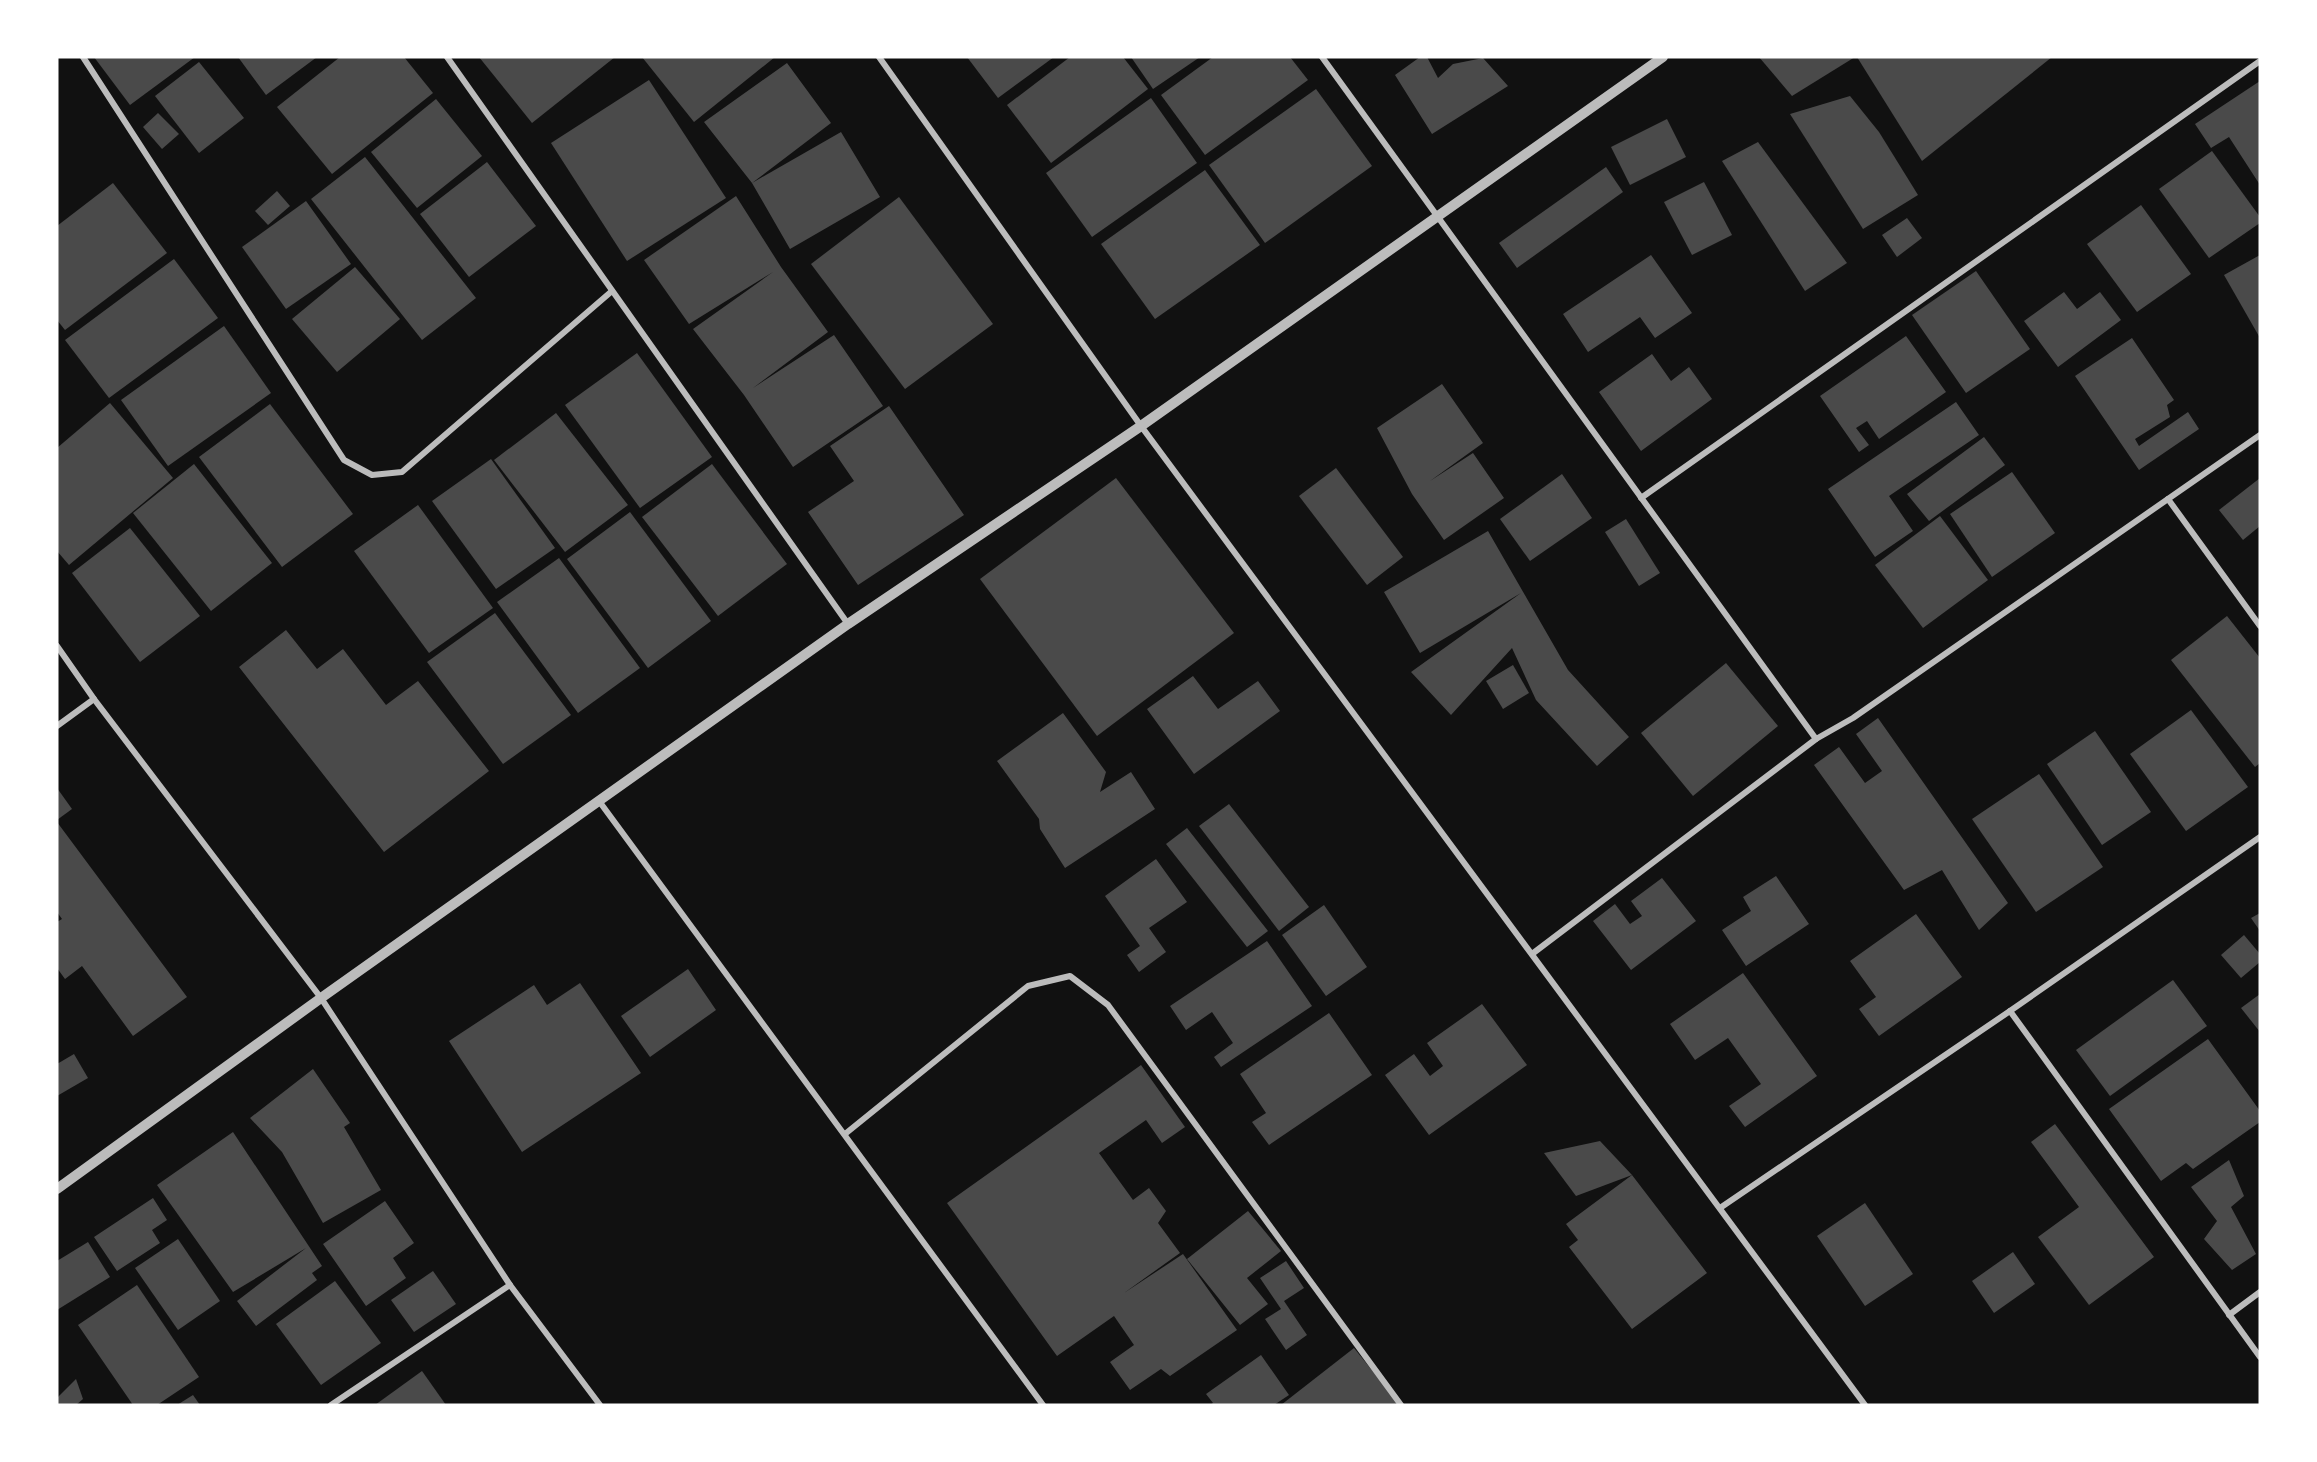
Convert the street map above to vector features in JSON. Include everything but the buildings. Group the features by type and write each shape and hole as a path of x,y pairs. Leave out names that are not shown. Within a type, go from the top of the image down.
{"street":[{"path":"83,57 344,460 372,475 402,472 612,291"},
{"path":"447,57 848,624"},
{"path":"879,57 1142,426 1865,1405"},
{"path":"1322,57 1816,740"},
{"path":"57,1189 321,998 848,624 1142,426 1664,57"},
{"path":"1641,498 2260,62"},
{"path":"1532,954 1816,740 1863,711 2260,435"},
{"path":"2168,499 2260,626"},
{"path":"57,646 94,699 321,998 510,1285 600,1405"},
{"path":"57,726 94,699"},
{"path":"599,801 1042,1405"},
{"path":"1720,1208 2010,1011 2260,837"},
{"path":"845,1134 1028,987 1070,976 1108,1005 1401,1405"},
{"path":"2010,1011 2260,1357"},
{"path":"331,1405 510,1285"},
{"path":"2229,1315 2260,1292"}]}
